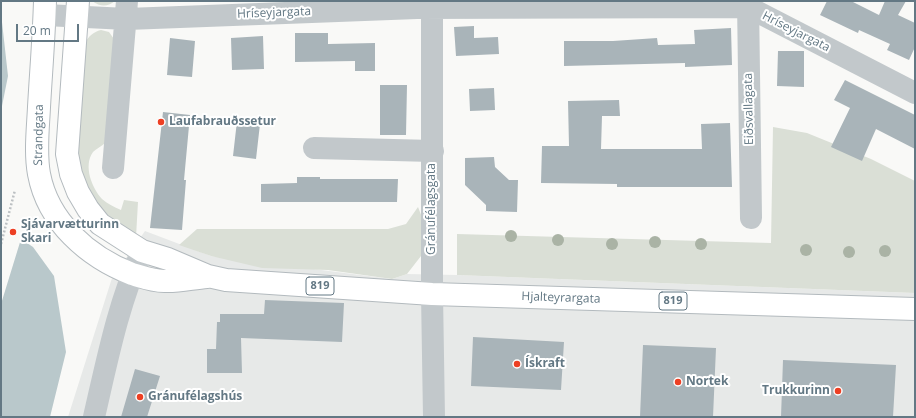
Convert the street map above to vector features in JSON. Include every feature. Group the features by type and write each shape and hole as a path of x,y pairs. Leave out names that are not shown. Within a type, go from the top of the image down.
{"main road":[{"name":"Strandgata","path":"45,8 37,147 39,174 46,198 60,222 79,243 116,268 132,274"},
{"path":"78,9 67,154 71,174 78,192 88,209 100,224 142,251"},
{"name":"Hjalteyrargata","path":"142,251 168,259 208,276 234,280 432,294 915,309"},
{"name":"Hjalteyrargata","path":"132,274 164,282 208,276"}],"street":[{"name":"Hríseyjargata","path":"45,8 127,10 432,4 748,4 915,93"},
{"name":"Gránufélagsgata","path":"432,4 432,294 434,417"},
{"name":"Eiðsvallagata","path":"748,4 751,218"},
{"path":"113,168 127,10"},
{"path":"314,148 433,151"},
{"path":"94,417 121,305 142,251"}],"path":[{"path":"1,244 15,190"}],"shaded area":[{"path":"92,1 115,1 104,6"},
{"path":"1,13 8,76 1,111"},
{"path":"101,30 109,32 114,39 105,143 93,152 90,158 90,177 98,194 113,207 121,210 124,200 138,202 136,237 117,227 91,200 75,152 85,43 88,38"},
{"path":"773,127 807,133 871,159 915,181 915,293 457,275 457,234 771,243"},
{"path":"418,207 425,225 427,239 421,256 407,274 392,279 328,270 262,268 211,256 179,245 197,229 388,229 406,224"},
{"path":"145,231 211,256 392,279 407,274 457,275 915,293 915,417 68,417 112,278"},
{"path":"21,239 33,247 54,276 66,352 50,417 1,417 1,304"}],"building":[{"path":"827,1 851,1 879,15 885,1 906,1 898,15 915,23 915,47 909,60 887,50 890,44 859,30 858,33 820,15"},
{"path":"474,26 474,38 498,37 499,54 456,56 454,27"},
{"path":"731,28 732,65 685,67 685,63 564,66 564,41 613,41 657,38 658,45 695,44 694,30"},
{"path":"295,33 328,33 328,44 375,43 375,71 355,71 355,61 295,62"},
{"path":"263,36 264,69 232,70 231,38"},
{"path":"170,38 195,41 192,77 167,75"},
{"path":"778,51 804,51 804,87 777,86"},
{"path":"845,80 915,115 915,149 876,129 862,161 831,147 850,108 834,100"},
{"path":"380,85 407,85 406,135 380,135"},
{"path":"494,88 495,110 470,111 469,89"},
{"path":"619,100 620,116 602,116 601,149 702,149 701,124 730,123 732,187 617,187 617,184 541,183 542,146 569,146 568,101"},
{"path":"163,112 190,115 184,180 186,180 182,230 150,228"},
{"path":"237,121 260,124 256,159 233,156"},
{"path":"494,157 495,167 509,180 518,180 517,212 486,211 486,205 465,185 465,158"},
{"path":"297,177 320,177 320,179 398,179 397,202 261,202 261,184 297,183"},
{"path":"265,300 344,303 342,342 241,338 242,373 207,373 207,349 216,349 217,322 220,322 220,314 264,314"},
{"name":"Ískraft","path":"473,337 564,342 561,390 471,386"},
{"name":"Nortek","path":"643,345 716,348 713,417 640,417"},
{"name":"Trukkurinn","path":"783,360 896,365 893,417 781,417"},
{"name":"Gránufélagshús","path":"135,369 160,376 147,417 121,417"}],"place":[{"name":"Laufabrauðssetur","path":"161,122"},
{"name":"Sjávarvætturinn Skari","path":"13,232"},
{"name":"Ískraft","path":"517,364"},
{"name":"Nortek","path":"678,382"},
{"name":"Trukkurinn","path":"838,391"},
{"name":"Gránufélagshús","path":"140,397"}]}
